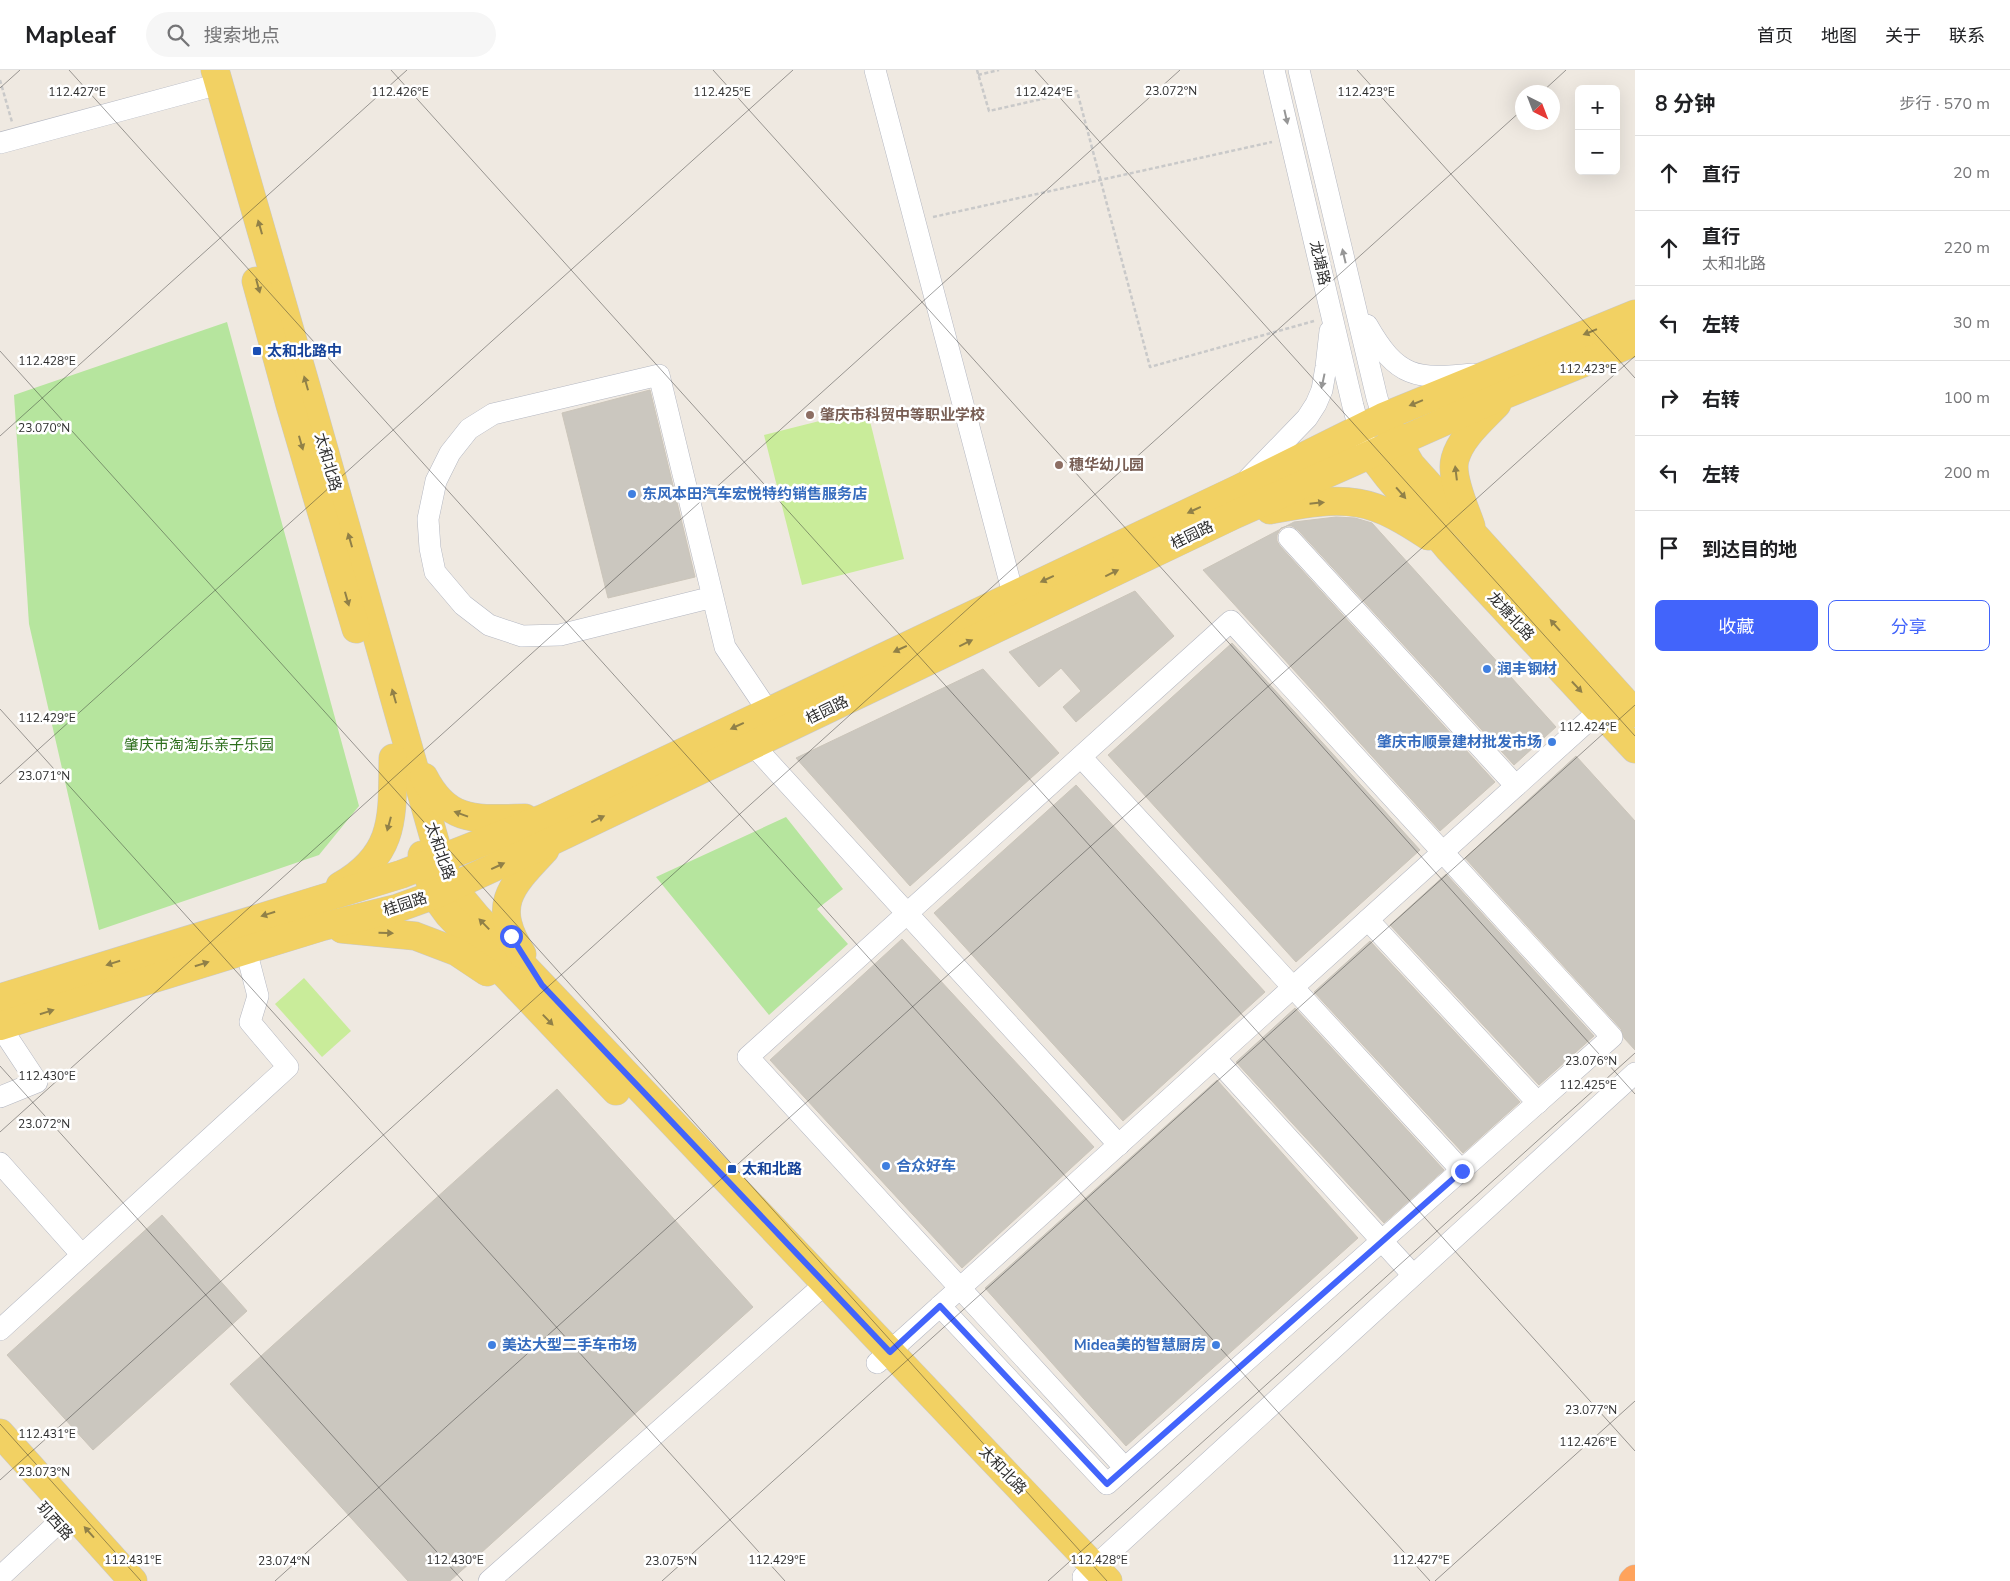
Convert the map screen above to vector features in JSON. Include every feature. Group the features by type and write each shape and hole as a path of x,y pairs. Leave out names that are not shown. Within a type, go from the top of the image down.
{"main road":[{"name":"太和北路","path":"209,78 290,405 400,751 432,862 443,891 448,914 514,985 819,1290 1093,1576"},
{"path":"1236,502 1359,428 1384,417 1499,384 1635,314"},
{"name":"桂园路","path":"0,1026 320,927 398,908 443,891 549,829 754,745 1016,606 1236,502 1397,443 1499,384 1635,342"},
{"path":"1475,537 1455,477 1454,461 1460,447 1499,384"},
{"name":"龙塘北路","path":"1384,417 1397,443 1411,464 1635,713"},
{"path":"1371,454 1448,548"},
{"path":"1236,502 1331,501 1359,503 1380,509 1405,521 1448,548"},
{"name":"龙塘北路","path":"1448,548 1635,749"},
{"path":"0,998 402,874 432,862 549,829 768,711 1016,606"},
{"path":"400,751 442,805 456,812 484,819 549,829"},
{"path":"314,900 354,878 366,868 382,848 391,819 400,751"},
{"path":"542,985 511,936 506,917 507,902 513,886 549,829"},
{"name":"太和北路","path":"443,891 469,908 542,985 819,1290"},
{"path":"320,927 415,936 457,952 495,979 514,985"},
{"path":"0,1433 133,1581"},
{"name":"玑西路","path":"0,1460 109,1581"}],"street":[{"path":"875,70 1016,606"},
{"name":"龙塘路","path":"1274,70 1359,428 1371,454"},
{"path":"1299,70 1384,417"},
{"path":"9,140 209,78"},
{"path":"1355,304 1380,348 1391,361 1405,370 1419,376 1499,384"},
{"path":"1236,502 1307,418 1316,404 1322,390 1332,316"},
{"path":"714,597 560,635 522,636 489,625 463,605 435,572 430,548 428,519 436,481 450,453 469,429 493,414 659,375 714,597 726,647 768,711"},
{"path":"1289,538 1516,786"},
{"path":"940,1306 1107,1484 1612,1038 1231,621 748,1057 1125,1468"},
{"path":"884,1357 1599,711"},
{"path":"754,745 1119,1145"},
{"path":"1081,757 1462,1171"},
{"path":"1368,920 1538,1103"},
{"path":"0,1330 288,1067 250,1022 258,996 246,950"},
{"path":"0,1026 37,1082 0,1097"},
{"path":"1215,1058 1414,1275"},
{"path":"1093,1576 1414,1275 1635,1073"},
{"path":"0,1163 82,1255"},
{"path":"489,1581 819,1290"},
{"path":"0,1577 58,1524"}],"path":[{"path":"976,70 989,111 1077,91 1150,367 1332,316"},
{"path":"978,75 999,70"},
{"path":"0,80 9,140"},
{"path":"915,221 1290,138"}],"green space":[{"name":"肇庆市淘淘乐亲子乐园","path":"227,322 359,806 319,855 99,930 29,624 14,395"},
{"path":"867,409 904,559 802,585 764,435"},
{"path":"786,817 843,889 817,909 848,944 769,1015 656,877"},
{"path":"304,978 351,1031 322,1057 275,1004"}],"building":[{"name":"东风本田汽车宏悦特约销售服务店","path":"650,390 695,577 608,598 562,413"},
{"path":"1336,517 1355,518 1372,523 1556,727 1514,765 1298,530 1292,526 1285,527 1294,522"},
{"path":"1280,529 1277,541 1280,546 1495,782 1440,831 1203,570"},
{"path":"1135,591 1174,636 1076,722 1063,707 1081,691 1061,668 1039,687 1009,652"},
{"path":"1232,643 1420,850 1296,962 1108,755"},
{"path":"983,669 1059,753 910,886 796,758"},
{"path":"1576,756 1635,821 1635,1050 1624,1038 1621,1029 1465,858"},
{"path":"1076,785 1265,992 1123,1121 934,913"},
{"path":"1446,874 1594,1036 1539,1085 1390,925"},
{"path":"902,939 1094,1147 962,1268 770,1060"},
{"path":"1370,941 1520,1102 1463,1153 1314,992"},
{"path":"1295,1008 1444,1170 1384,1223 1236,1062"},
{"path":"1217,1080 1358,1238 1126,1446 985,1288"},
{"name":"美达大型二手车市场","path":"557,1089 753,1307 450,1581 408,1581 230,1384"},
{"path":"162,1215 247,1311 93,1450 7,1355"}],"place":[{"name":"太和北路中","path":"257,351"},
{"name":"肇庆市科贸中等职业学校","path":"810,415"},
{"name":"穗华幼儿园","path":"1059,465"},
{"name":"东风本田汽车宏悦特约销售服务店","path":"632,494"},
{"name":"润丰钢材","path":"1487,669"},
{"name":"肇庆市顺景建材批发市场","path":"1552,742"},
{"name":"合众好车","path":"886,1166"},
{"name":"太和北路","path":"732,1169"},
{"name":"美达大型二手车市场","path":"492,1345"},
{"name":"Midea美的智慧厨房","path":"1216,1345"}],"route":[{"path":"511,936 542,985 890,1352 940,1306 1107,1484 1462,1171"}]}
